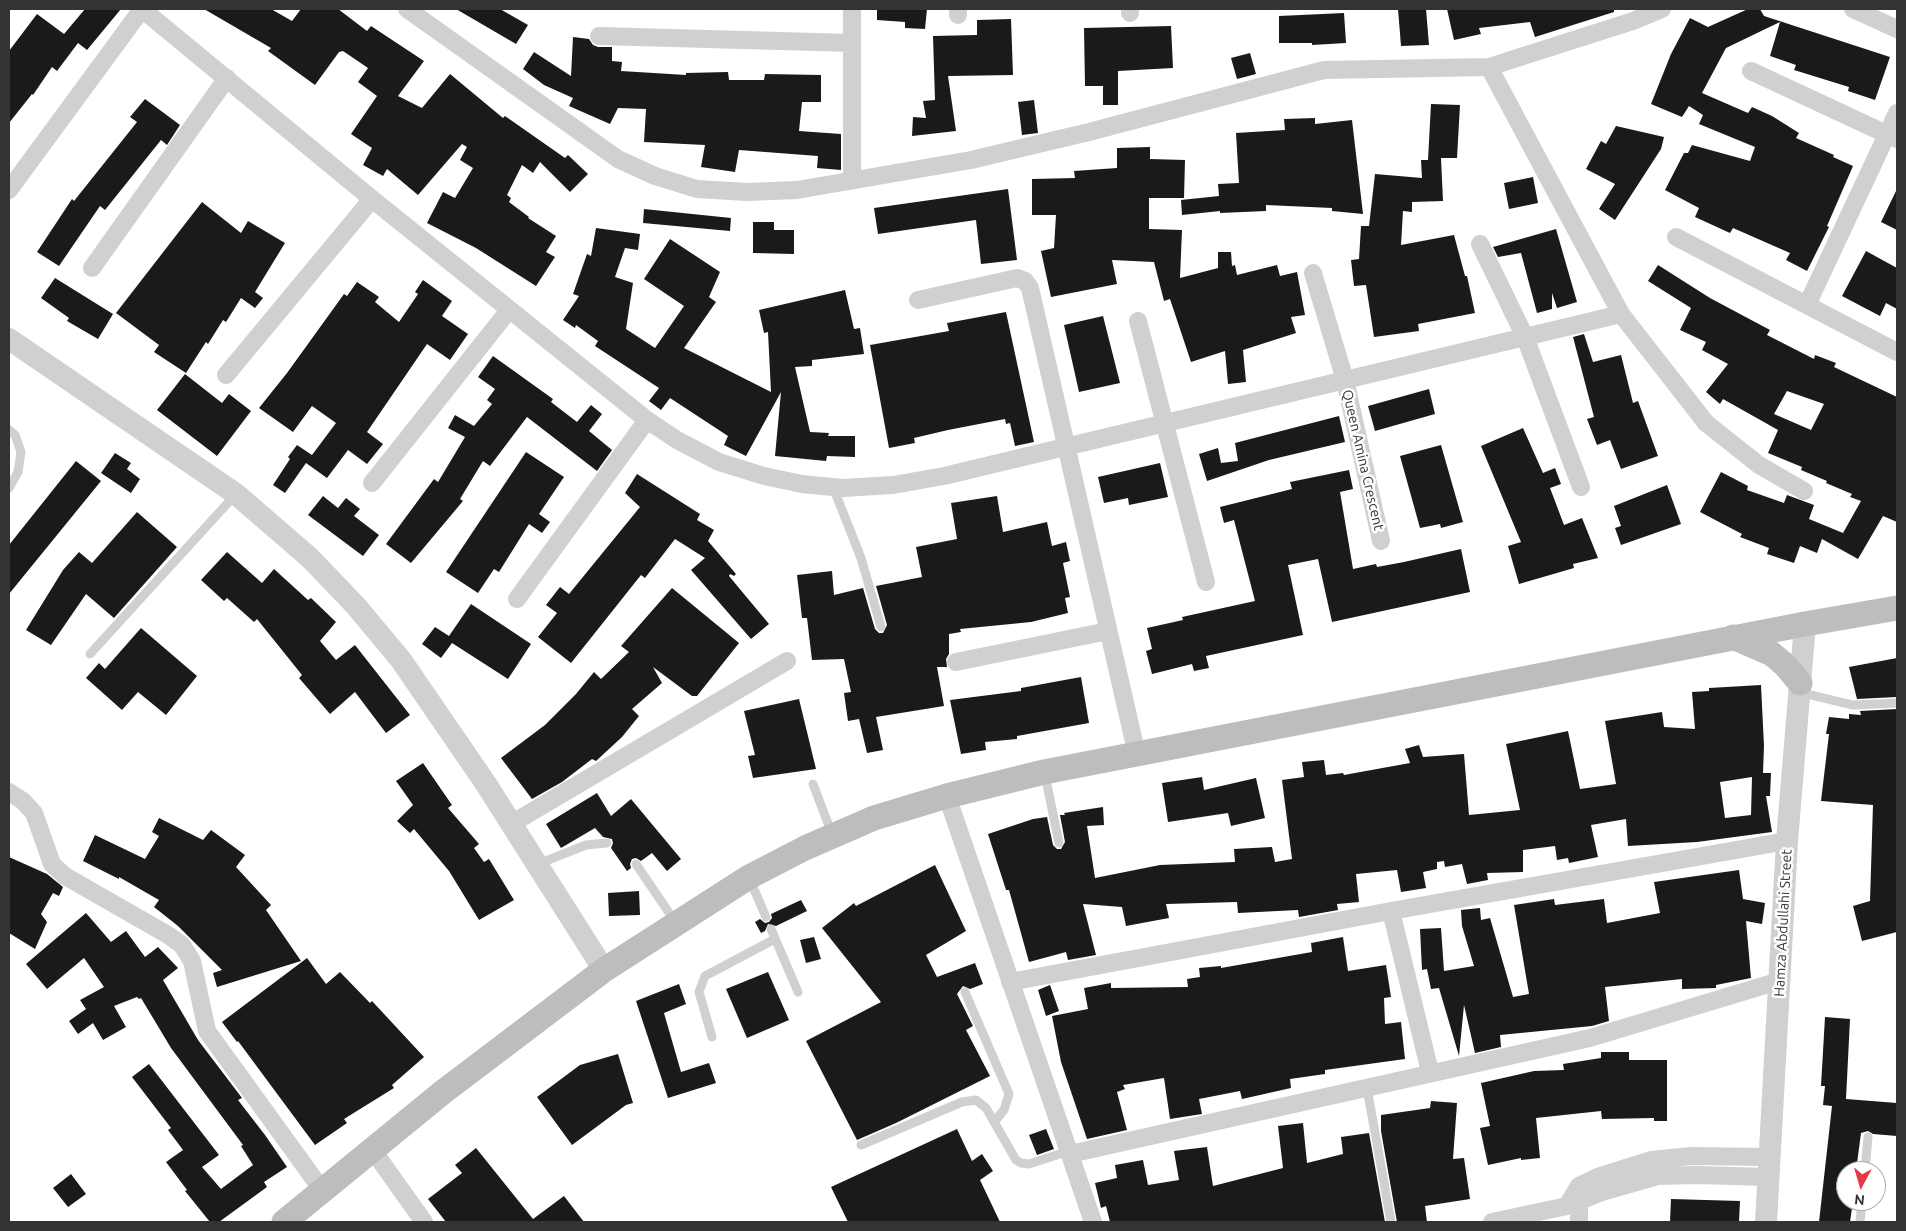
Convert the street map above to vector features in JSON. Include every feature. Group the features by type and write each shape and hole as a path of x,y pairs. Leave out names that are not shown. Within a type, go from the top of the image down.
{"main road":[{"path":"284,1222 443,1092 604,970 749,877 832,836 874,818 947,796 1044,772 1805,624 1897,608"},
{"path":"1733,638 1772,654 1786,665 1799,687"}],"street":[{"path":"9,190 142,9 372,199 647,420 677,440 741,471 802,484 833,486 893,485 944,476 1621,314"},
{"path":"407,9 582,136 636,169 690,187 721,191 797,190 971,160 1089,132 1324,70 1489,67 1662,9"},
{"path":"852,9 852,179"},
{"path":"1853,9 1897,29"},
{"path":"599,36 852,43"},
{"path":"1489,67 1621,314 1706,423 1758,465 1804,491"},
{"path":"1751,71 1892,136"},
{"path":"92,268 227,78"},
{"path":"1807,305 1892,136 1897,112"},
{"path":"226,374 372,199"},
{"path":"1676,237 1897,352"},
{"path":"1480,244 1525,337 1581,487"},
{"name":"Queen Amina Crescent","path":"1314,273 1345,380 1381,541"},
{"path":"918,300 1017,278 1026,281 1030,288 1137,755"},
{"path":"372,483 509,310"},
{"path":"1138,320 1206,582"},
{"path":"9,339 236,494 310,558 356,606 401,660 512,824 604,970"},
{"path":"517,599 647,420"},
{"name":"Hamza Abdullahi Street","path":"1766,1222 1787,841 1805,624"},
{"path":"956,662 1108,630"},
{"path":"512,824 787,661"},
{"path":"9,792 23,801 34,813 52,864 65,876 168,934 182,945 192,961 203,1020 207,1031 322,1190"},
{"path":"947,796 1092,1222"},
{"path":"1010,982 1391,911 1787,841"},
{"path":"1391,911 1430,1072"},
{"path":"1070,1153 1590,1038 1779,981"},
{"path":"372,1149 424,1222"},
{"path":"1492,1222 1575,1197 1658,1176 1696,1175 1769,1167"},
{"path":"1575,1197 1579,1222"}],"lane":[{"path":"9,430 15,435 20,452 18,472 9,488"},
{"path":"833,486 861,558 881,627"},
{"path":"90,654 236,494"},
{"path":"1799,687 1853,705 1897,703"},
{"path":"1044,772 1059,843"},
{"path":"813,784 832,836"},
{"path":"537,864 586,846 607,843"},
{"path":"636,864 676,924"},
{"path":"749,877 766,917"},
{"path":"771,929 798,992"},
{"path":"712,1037 699,992 705,976 775,939"},
{"path":"965,992 1010,1094 1004,1110 994,1122"},
{"path":"1367,1088 1391,1222"},
{"path":"861,1145 962,1102 976,1100 986,1108 1016,1160 1021,1163 1029,1164 1070,1153"},
{"path":"1866,1161 1868,1137"}],"building":[{"path":"85,9 121,9 87,50 78,43 57,71 52,67 33,95 9,123 9,51 37,14 64,34"},
{"path":"204,9 271,9 292,21 301,9 338,9 367,31 371,26 424,61 398,96 422,108 450,74 503,118 505,116 565,158 568,155 588,174 570,192 540,162 533,173 522,165 507,195 511,198 509,202 528,218 556,236 546,252 555,257 536,286 476,248 427,223 443,192 455,198 473,168 460,160 467,147 462,144 418,195 387,169 383,176 363,165 372,148 351,134 377,96 358,82 368,68 343,51 339,52 315,85 268,51 271,48"},
{"path":"456,9 500,9 528,25 516,44"},
{"path":"877,9 927,9 925,29 905,28 905,22 877,20"},
{"path":"1398,9 1426,9 1429,45 1401,46"},
{"path":"1447,9 1614,9 1614,12 1535,37 1530,22 1479,28 1481,34 1454,40"},
{"path":"1748,9 1760,9 1764,16 1890,57 1875,100 1848,91 1849,87 1794,70 1796,65 1770,56 1780,22 1726,48 1702,93 1748,113 1752,107 1772,116 1799,133 1796,138 1853,166 1827,226 1829,227 1807,271 1786,260 1790,253 1733,228 1730,233 1695,217 1699,208 1665,190 1684,153 1688,153 1692,145 1750,161 1755,147 1699,124 1703,115 1689,106 1682,117 1651,104 1671,54 1690,18 1708,27"},
{"path":"1344,13 1346,43 1312,45 1312,43 1279,43 1279,16"},
{"path":"1011,19 1013,75 948,76 956,131 912,136 913,117 926,118 923,101 935,100 933,36 977,35 977,20"},
{"path":"1171,26 1173,68 1118,71 1118,105 1103,105 1103,86 1085,86 1084,28"},
{"path":"573,37 589,39 593,45 598,47 612,47 612,61 622,62 621,71 686,75 686,73 728,72 729,80 764,80 765,74 821,75 821,102 802,102 799,131 841,134 841,170 817,168 818,156 739,150 735,172 701,167 705,145 644,142 646,109 618,108 610,124 569,106 573,98 544,85 523,69 534,52 571,76"},
{"path":"1250,53 1256,74 1237,79 1231,58"},
{"path":"145,99 180,125 167,145 161,140 105,210 100,206 59,266 37,252 72,199 74,201 137,122 130,117"},
{"path":"1034,100 1038,133 1022,135 1018,102"},
{"path":"1431,104 1460,105 1457,158 1441,158 1443,201 1412,202 1412,212 1403,211 1401,245 1454,235 1465,276 1467,276 1475,313 1418,324 1419,331 1374,337 1366,285 1354,286 1351,260 1359,259 1361,226 1369,226 1375,174 1422,178 1421,160 1428,160"},
{"path":"1315,118 1315,124 1352,120 1363,214 1332,211 1332,208 1266,205 1266,211 1220,213 1220,211 1182,215 1181,200 1219,196 1218,184 1239,183 1236,133 1285,130 1284,119"},
{"path":"1616,126 1664,137 1661,149 1615,220 1599,209 1615,184 1586,169 1601,141 1606,144"},
{"path":"1150,147 1150,159 1185,160 1184,198 1149,198 1149,229 1182,230 1180,278 1218,268 1218,252 1231,252 1232,266 1235,265 1237,275 1277,265 1280,276 1297,272 1305,315 1291,317 1296,333 1243,350 1246,382 1228,384 1225,351 1191,362 1170,299 1164,301 1154,262 1112,260 1117,284 1051,297 1041,251 1054,248 1056,215 1032,215 1032,179 1075,178 1074,171 1117,168 1117,148"},
{"path":"1533,177 1538,203 1509,209 1504,183"},
{"path":"1008,189 1017,260 981,264 976,220 878,234 874,208"},
{"path":"1897,189 1897,230 1881,222"},
{"path":"202,202 241,233 248,221 285,243 255,292 263,298 255,308 241,298 226,322 223,320 208,344 206,342 186,373 154,352 159,345 116,313"},
{"path":"644,209 731,218 730,231 643,223"},
{"path":"753,222 774,222 774,230 794,230 794,254 753,253"},
{"path":"596,228 640,234 638,250 625,248 615,277 633,283 626,329 655,348 684,306 644,279 670,239 720,272 709,297 716,302 684,348 771,392 768,332 764,333 759,310 845,290 854,329 860,328 864,354 812,360 812,366 795,367 810,432 829,433 828,436 855,436 855,457 827,456 826,461 775,456 781,392 746,456 724,445 728,436 670,398 661,410 649,401 659,388 595,346 598,341 576,325 575,328 563,320 579,296 573,294 587,254 591,256"},
{"path":"1556,229 1577,302 1557,308 1552,293 1552,309 1537,313 1521,253 1498,257 1493,247"},
{"path":"1866,251 1897,268 1897,309 1886,303 1880,316 1842,296"},
{"path":"1658,265 1710,298 1770,330 1767,335 1814,359 1815,355 1836,363 1834,367 1897,397 1897,522 1883,516 1858,559 1822,539 1817,553 1800,546 1794,563 1767,554 1769,548 1740,537 1742,534 1700,512 1721,472 1748,486 1747,490 1784,503 1787,495 1814,505 1809,519 1843,533 1861,501 1850,497 1852,494 1826,483 1827,481 1801,470 1802,467 1768,453 1778,430 1723,399 1720,404 1706,392 1728,364 1702,350 1706,342 1680,330 1691,308 1648,281","holes":["1787,391 1824,404 1811,430 1774,414"]},
{"path":"55,278 113,314 98,339 67,321 69,318 41,298"},
{"path":"423,280 452,301 442,316 468,334 450,360 427,344 367,432 383,444 367,464 348,450 327,478 306,463 285,493 273,485 290,459 288,457 297,445 312,455 336,423 312,406 293,432 259,408 287,373 344,294 347,296 357,282 379,297 375,302 399,322 418,294 415,292"},
{"path":"1006,312 1034,442 1015,446 1010,423 1006,424 1005,419 914,438 915,443 889,448 870,345 949,331 947,323"},
{"path":"1103,316 1120,383 1079,392 1064,325"},
{"path":"1584,334 1593,362 1621,355 1633,403 1638,401 1658,456 1621,469 1610,440 1597,445 1587,419 1594,417 1573,337"},
{"path":"493,356 553,399 551,402 577,422 591,405 602,414 589,431 612,450 597,471 527,417 490,466 483,461 460,499 463,501 411,563 386,544 434,479 438,482 465,437 448,428 455,415 474,426 492,404 487,400 495,389 478,377"},
{"path":"185,374 222,403 229,394 251,411 217,456 157,410"},
{"path":"1429,389 1435,414 1375,431 1368,406"},
{"path":"1339,416 1345,442 1269,460 1207,481 1199,454 1218,448 1221,463 1238,461 1235,443"},
{"path":"1523,428 1543,473 1555,468 1561,484 1550,488 1564,525 1582,518 1598,558 1573,564 1574,568 1519,584 1508,546 1521,542 1481,446"},
{"path":"1441,445 1463,522 1441,528 1440,524 1420,528 1400,456"},
{"path":"526,452 564,477 539,514 550,522 542,533 529,524 499,572 494,569 478,593 446,572"},
{"path":"115,453 131,463 127,469 140,479 131,493 101,473"},
{"path":"76,461 101,481 9,594 9,545"},
{"path":"1160,463 1168,497 1129,505 1128,498 1104,503 1098,477"},
{"path":"1349,470 1353,489 1340,492 1353,569 1376,564 1377,567 1404,562 1461,549 1470,592 1332,622 1318,559 1288,565 1303,635 1206,656 1209,668 1194,671 1192,664 1152,674 1146,651 1152,649 1147,628 1183,620 1182,617 1255,601 1234,520 1224,523 1220,507 1292,489 1290,482"},
{"path":"637,474 700,514 697,520 714,530 708,541 736,574 734,576 730,574 729,576 769,624 751,639 691,570 705,558 675,539 645,578 641,575 571,663 538,637 557,613 546,605 560,587 569,594 640,507 625,493"},
{"path":"1667,485 1681,524 1621,545 1615,528 1621,526 1614,506"},
{"path":"323,496 338,508 346,498 360,509 354,516 379,535 363,556 308,515"},
{"path":"997,496 1003,532 1047,522 1052,546 1066,542 1070,561 1063,563 1070,597 1065,598 1068,613 1031,622 960,629 961,632 949,634 947,667 937,667 944,706 876,717 883,750 867,753 859,719 848,721 844,693 851,692 844,659 812,660 807,618 802,618 797,575 832,571 834,595 863,588 875,629 879,633 883,633 887,625 876,586 922,577 916,547 957,539 951,503"},
{"path":"137,512 177,547 114,618 86,594 51,645 26,630 63,570 79,552 92,563"},
{"path":"227,552 262,583 274,569 308,600 311,598 336,622 320,641 336,660 355,645 410,715 386,733 355,692 330,714 299,678 302,675 257,619 254,622 227,598 224,601 201,580"},
{"path":"672,588 739,643 697,696 692,696 653,667 662,683 632,709 639,716 622,737 596,761 592,759 562,782 532,799 501,758 545,725 576,694 594,672 601,679 629,652 621,646"},
{"path":"471,604 531,644 508,679 452,643 441,658 422,644 435,627 449,636"},
{"path":"141,628 197,676 166,715 138,692 122,710 86,678 99,663 105,669"},
{"path":"1897,658 1897,697 1857,699 1849,667"},
{"path":"1081,677 1089,723 1017,736 1017,739 985,742 986,750 961,754 950,700 1021,691 1021,688"},
{"path":"1761,685 1764,746 1763,773 1771,773 1770,796 1766,796 1772,832 1697,842 1628,846 1626,819 1591,825 1598,857 1569,863 1568,858 1557,860 1555,846 1523,850 1523,872 1487,873 1488,880 1467,884 1462,864 1445,867 1444,861 1437,862 1437,869 1423,872 1426,888 1401,892 1397,870 1356,874 1359,902 1337,904 1338,910 1299,917 1298,910 1238,913 1237,902 1166,904 1169,918 1126,926 1122,907 1083,904 1096,955 1068,960 1066,952 1029,962 1009,890 1006,890 988,834 1033,819 1047,817 1053,845 1057,849 1061,849 1065,842 1060,815 1103,807 1104,825 1087,826 1095,878 1160,865 1235,862 1234,849 1272,847 1275,862 1292,859 1282,780 1304,777 1302,762 1324,760 1326,775 1343,773 1344,775 1410,763 1405,749 1419,745 1423,757 1464,754 1469,815 1520,810 1506,744 1568,731 1580,789 1616,784 1605,721 1662,712 1664,727 1695,729 1692,692 1709,691 1709,688","holes":["1752,777 1751,815 1725,818 1720,782"]},
{"path":"799,699 816,769 753,778 748,756 755,755 744,711"},
{"path":"1897,709 1897,932 1862,941 1853,906 1870,901 1873,805 1821,801 1829,734 1826,734 1829,717 1849,719 1849,714 1861,715 1860,711"},
{"path":"423,763 452,805 448,808 479,844 474,848 484,862 489,859 514,900 479,920 449,871 414,829 410,833 397,821 413,805 396,781"},
{"path":"1202,777 1204,790 1256,778 1265,818 1231,826 1228,813 1168,822 1162,783"},
{"path":"597,793 611,816 631,799 681,859 667,871 652,853 641,861 636,858 632,859 631,868 627,871 611,848 612,839 603,837 595,828 561,848 546,824"},
{"path":"159,818 203,840 211,830 245,855 236,867 271,905 266,910 301,961 217,987 213,973 222,970 178,926 154,907 159,900 119,877 119,879 83,861 95,835 145,859 159,836 152,832"},
{"path":"9,857 47,874 63,887 59,896 53,893 41,914 47,922 35,949 9,933"},
{"path":"935,865 966,931 926,955 937,977 975,963 983,984 970,989 963,986 957,994 973,1026 966,1030 990,1076 896,1123 857,1140 806,1041 881,1002 822,928 854,903 856,906"},
{"path":"1739,870 1743,899 1765,903 1762,924 1746,921 1751,978 1716,985 1716,988 1682,989 1682,979 1605,987 1609,1021 1592,1026 1500,1035 1501,1047 1475,1053 1464,1005 1459,1056 1439,988 1431,989 1427,969 1422,970 1420,929 1441,928 1444,971 1474,966 1462,926 1461,910 1480,908 1481,920 1490,918 1513,997 1529,994 1514,905 1554,899 1555,905 1604,899 1607,923 1660,913 1654,882"},
{"path":"639,891 640,915 609,916 608,893"},
{"path":"801,900 807,911 776,926 768,924 765,931 761,933 755,922 760,919 765,923 769,922 772,918 771,914"},
{"path":"86,913 111,942 126,931 145,957 158,947 178,968 163,980 198,1040 242,1098 238,1100 287,1167 264,1182 267,1187 219,1222 210,1222 185,1191 187,1190 166,1162 183,1150 168,1130 171,1128 132,1077 149,1064 219,1155 202,1167 221,1189 253,1165 241,1146 243,1145 171,1048 141,998 137,997 114,1006 126,1027 103,1040 93,1023 78,1034 69,1021 86,1009 80,1000 104,987 84,958 47,989 26,964"},
{"path":"814,937 821,959 806,963 800,940"},
{"path":"1343,937 1348,971 1386,965 1391,997 1384,998 1385,1024 1401,1022 1405,1059 1325,1070 1325,1074 1290,1079 1291,1088 1242,1099 1240,1091 1199,1099 1202,1114 1170,1119 1164,1078 1123,1085 1125,1089 1117,1092 1127,1130 1087,1139 1061,1062 1052,1016 1088,1009 1084,988 1111,983 1111,988 1188,987 1187,979 1200,977 1199,968 1221,966 1221,968 1312,952 1311,943"},
{"path":"307,958 326,984 340,972 370,1003 372,1001 424,1057 392,1085 394,1088 344,1119 347,1123 315,1145 222,1022"},
{"path":"768,972 789,1020 747,1038 726,989"},
{"path":"679,984 686,1004 664,1013 681,1072 709,1063 716,1083 668,1098 636,1001"},
{"path":"1050,985 1059,1011 1046,1016 1038,990"},
{"path":"1825,1017 1850,1019 1846,1099 1897,1103 1897,1136 1873,1134 1868,1131 1861,1133 1857,1161 1836,1161 1836,1211 1852,1211 1850,1222 1819,1222 1832,1106 1823,1105 1825,1086 1821,1086"},
{"path":"1601,1052 1629,1052 1629,1060 1667,1060 1667,1121 1654,1121 1654,1118 1602,1119 1601,1111 1536,1118 1540,1158 1521,1160 1521,1158 1488,1165 1480,1128 1490,1126 1481,1083 1534,1071 1564,1070 1563,1064 1601,1058"},
{"path":"618,1054 633,1103 626,1105 572,1145 537,1097 580,1065"},
{"path":"1431,1101 1457,1103 1453,1159 1464,1158 1470,1199 1425,1206 1427,1222 1397,1222 1381,1131 1381,1115 1430,1108"},
{"path":"1303,1123 1307,1163 1343,1154 1341,1137 1369,1133 1385,1222 1110,1222 1106,1206 1101,1208 1095,1183 1117,1178 1115,1165 1143,1160 1148,1185 1179,1180 1174,1151 1207,1147 1213,1186 1283,1168 1278,1126"},
{"path":"957,1129 972,1161 982,1154 993,1171 980,1180 1000,1222 848,1222 831,1187"},
{"path":"1046,1129 1054,1149 1037,1155 1029,1135"},
{"path":"476,1148 533,1219 564,1196 584,1222 446,1222 428,1199 462,1173 455,1165"},
{"path":"71,1174 86,1194 68,1207 53,1188"},
{"path":"1671,1199 1740,1201 1739,1222 1670,1222"}]}
